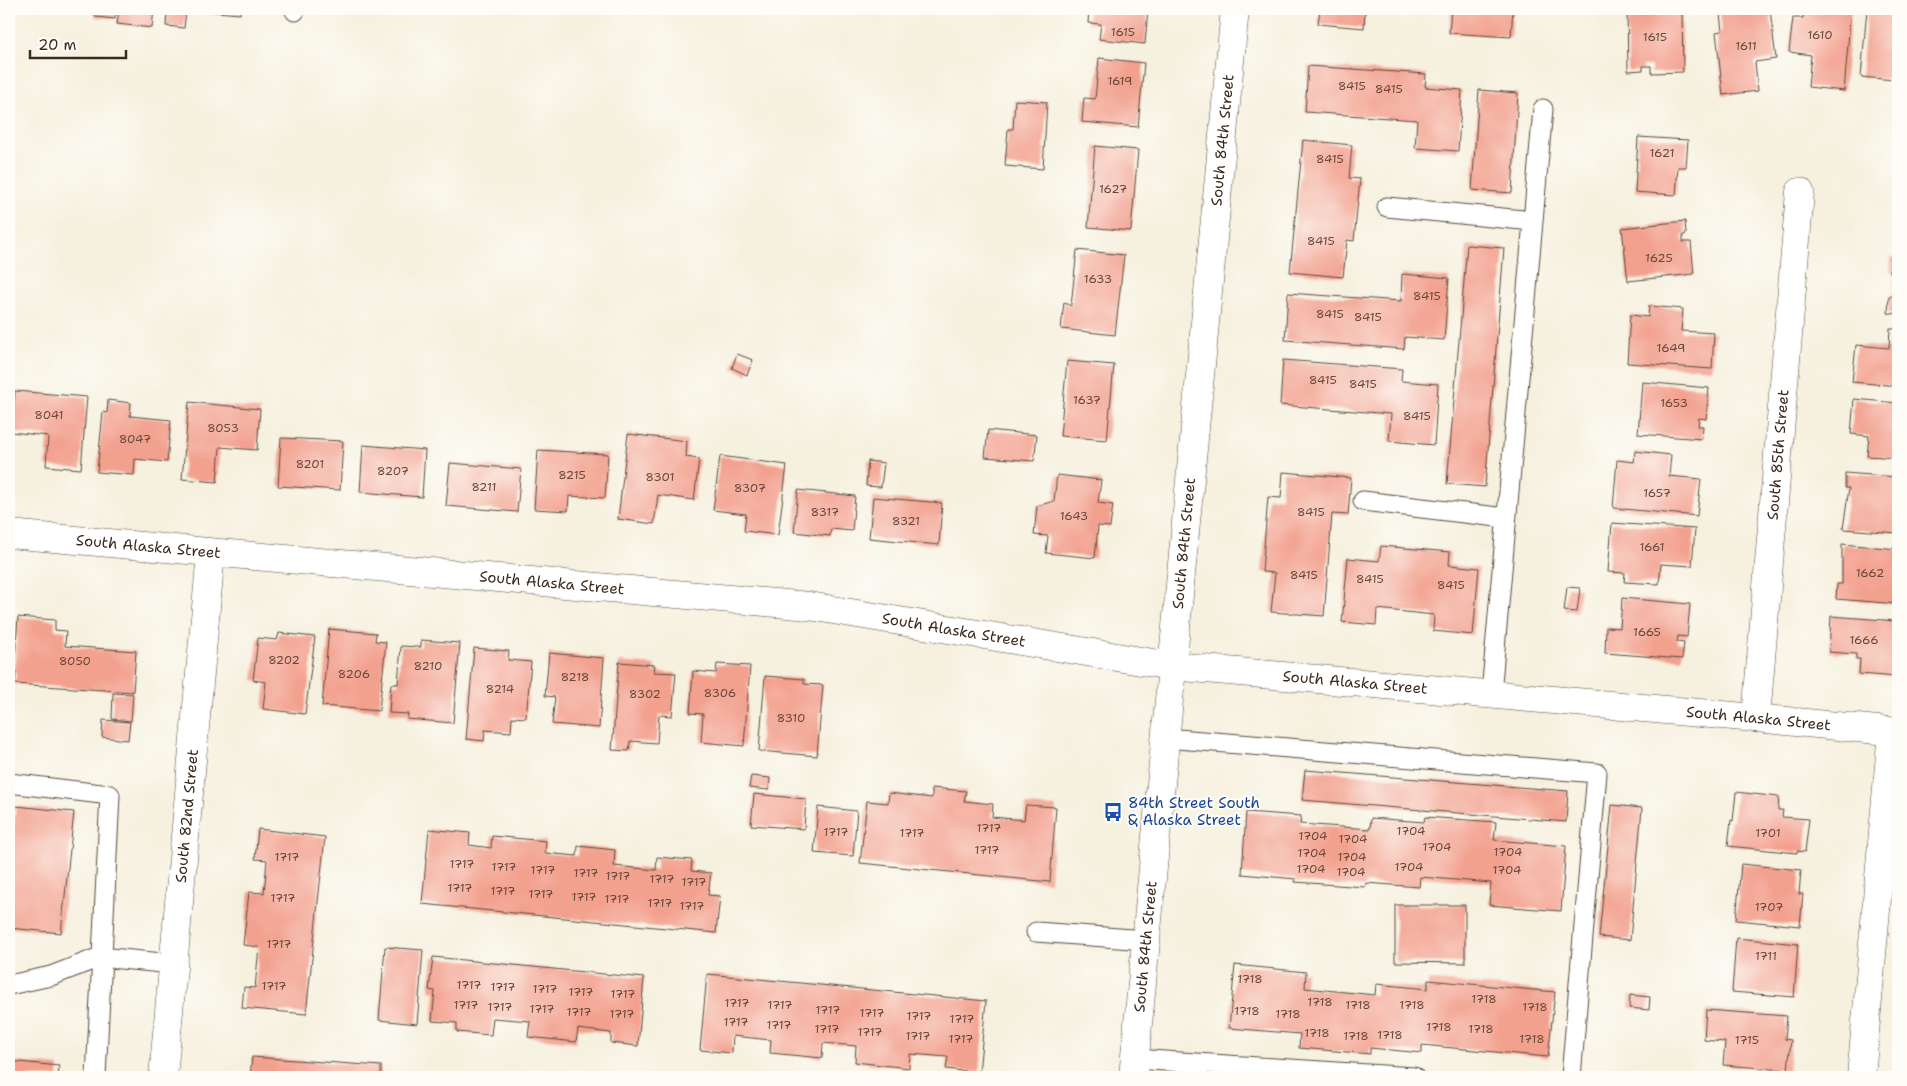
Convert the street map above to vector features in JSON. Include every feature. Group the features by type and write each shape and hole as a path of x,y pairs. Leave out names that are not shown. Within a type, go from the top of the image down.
{"street":[{"name":"South 84th Street","path":"1134,1068 1235,9"},
{"name":"South 85th Street","path":"1756,718 1800,192"},
{"name":"South Alaska Street","path":"9,534 809,606 1171,666 1895,732"},
{"name":"South 82nd Street","path":"163,1077 211,553"},
{"path":"1861,1077 1895,732"}],"lane":[{"path":"1491,694 1542,109"},
{"path":"1387,207 1533,221"},
{"path":"1363,501 1506,518"},
{"path":"1164,738 1597,773 1571,1077"},
{"path":"9,783 110,795 100,958 96,1077"},
{"path":"1036,932 1146,940"},
{"path":"9,984 51,976 100,958 173,964"},
{"path":"1134,1068 1414,1077"}],"building":[{"path":"96,9 116,9 115,19 95,17"},
{"path":"119,9 154,9 152,28 117,24"},
{"path":"240,9 240,14 193,10"},
{"path":"1089,9 1148,9 1145,44 1099,39 1101,24 1088,23"},
{"path":"1320,9 1365,9 1364,28 1318,24"},
{"path":"1451,9 1513,9 1511,37 1449,33"},
{"path":"1627,9 1682,9 1683,72 1651,73 1651,66 1643,66 1643,70 1628,71"},
{"path":"1804,9 1851,9 1844,91 1808,87 1811,55 1789,52 1793,18 1803,18"},
{"path":"1867,9 1898,9 1898,61 1896,61 1894,80 1861,77"},
{"path":"167,10 186,12 184,28 166,26"},
{"path":"1770,10 1776,59 1755,62 1758,91 1723,95 1716,32 1722,31 1720,14"},
{"path":"1099,58 1144,63 1138,127 1082,122 1084,98 1095,99"},
{"path":"1308,66 1426,74 1425,87 1462,90 1458,151 1415,148 1417,120 1305,112"},
{"path":"1479,90 1518,93 1512,193 1472,190"},
{"path":"1015,100 1047,102 1043,169 1005,166 1008,129 1013,129"},
{"path":"1638,137 1688,140 1686,167 1678,167 1676,195 1635,192"},
{"path":"1303,140 1352,145 1349,178 1360,179 1354,241 1347,240 1343,277 1290,272"},
{"path":"1095,146 1138,150 1131,231 1088,227"},
{"path":"1685,221 1686,234 1683,235 1683,242 1691,242 1694,274 1628,281 1622,228"},
{"path":"1467,245 1504,248 1485,487 1447,484"},
{"path":"1077,250 1124,255 1115,335 1061,329 1064,302 1071,306"},
{"path":"1891,257 1898,257 1898,314 1888,313 1889,296 1893,296 1894,273 1890,272"},
{"path":"1402,274 1449,278 1444,340 1405,337 1404,349 1285,340 1288,293 1401,301"},
{"path":"1649,306 1683,309 1681,331 1714,333 1712,369 1627,363 1630,315 1648,317"},
{"path":"1890,328 1898,329 1898,386 1852,382 1856,345 1889,348"},
{"path":"737,354 753,360 747,375 732,368"},
{"path":"1283,360 1402,369 1401,381 1438,384 1434,445 1389,441 1391,414 1280,405"},
{"path":"1067,361 1114,365 1107,440 1060,436"},
{"path":"1642,382 1709,388 1706,419 1699,418 1698,426 1703,426 1702,439 1638,434"},
{"path":"15,391 87,397 81,469 46,466 48,436 11,432"},
{"path":"1854,399 1898,403 1898,458 1867,456 1869,436 1851,434"},
{"path":"108,400 131,403 130,416 171,420 167,462 135,459 134,475 97,472 103,412 107,413"},
{"path":"189,402 260,409 257,450 220,447 217,482 182,479"},
{"path":"988,430 1037,435 1034,461 985,457"},
{"path":"628,434 687,441 686,457 699,459 694,500 658,495 654,524 618,519"},
{"path":"281,438 343,441 340,490 278,486"},
{"path":"363,445 425,450 422,497 360,492"},
{"path":"538,450 608,454 605,498 569,496 568,511 534,509"},
{"path":"1635,451 1671,455 1669,476 1701,479 1697,516 1613,508 1617,460 1634,462"},
{"path":"720,456 787,465 778,535 744,531 746,514 713,510"},
{"path":"868,461 884,463 881,487 866,486"},
{"path":"450,463 521,469 517,512 446,506"},
{"path":"1283,472 1351,478 1348,515 1332,514 1324,616 1271,612 1275,573 1262,572 1268,497 1281,498"},
{"path":"1845,473 1898,477 1898,533 1843,529 1849,488 1845,488"},
{"path":"1057,475 1101,480 1098,503 1113,505 1110,527 1098,526 1095,558 1046,553 1048,536 1034,535 1037,506 1054,501"},
{"path":"798,490 855,496 852,531 831,529 830,536 794,532"},
{"path":"873,497 942,503 939,545 869,538"},
{"path":"1612,523 1695,529 1692,566 1661,564 1659,584 1624,582 1625,573 1608,572"},
{"path":"1842,544 1898,549 1898,604 1836,599 1837,584 1842,584"},
{"path":"1381,546 1450,552 1449,565 1479,568 1473,635 1433,631 1434,615 1377,609 1376,625 1342,622 1348,558 1379,561"},
{"path":"1567,587 1580,588 1577,612 1564,611"},
{"path":"1622,598 1690,604 1687,637 1678,636 1677,642 1684,643 1682,659 1605,653 1606,627 1620,628"},
{"path":"1831,616 1897,621 1898,677 1859,674 1860,659 1856,659 1856,654 1829,652"},
{"path":"18,617 55,620 55,630 66,631 65,646 136,651 133,692 15,684 16,671 14,671"},
{"path":"329,629 376,633 375,641 386,642 379,711 322,706"},
{"path":"279,633 315,637 305,714 263,709 266,682 253,680 258,638 277,640"},
{"path":"421,640 460,643 453,723 407,719 408,714 389,713 391,684 398,684 401,646 421,647"},
{"path":"474,648 509,651 508,660 531,662 526,718 512,717 511,732 485,730 484,741 466,739"},
{"path":"549,653 604,658 599,728 552,724 555,697 545,696"},
{"path":"619,662 655,665 654,672 676,673 672,716 659,715 657,743 630,741 629,751 612,750"},
{"path":"717,664 750,666 744,746 701,742 703,714 690,713 693,671 716,673"},
{"path":"765,676 804,679 804,684 823,685 817,756 759,751"},
{"path":"113,693 133,694 131,721 112,719"},
{"path":"103,720 130,722 128,740 102,737"},
{"path":"1305,770 1568,791 1566,822 1302,800"},
{"path":"751,776 770,778 769,790 749,788"},
{"path":"932,788 966,791 964,801 993,804 992,817 1024,820 1026,805 1056,807 1050,882 860,863 867,801 888,803 889,793 932,798"},
{"path":"1736,792 1779,797 1778,810 1783,810 1782,817 1809,819 1805,852 1797,851 1797,853 1728,846"},
{"path":"754,794 806,799 804,829 751,825"},
{"path":"1612,805 1642,808 1630,940 1599,937"},
{"path":"16,806 74,812 61,933 9,928 9,876"},
{"path":"818,807 857,811 853,856 814,853"},
{"path":"1246,812 1301,816 1300,824 1370,829 1371,818 1424,822 1425,817 1496,822 1494,840 1566,846 1561,911 1489,905 1491,883 1420,877 1419,887 1366,883 1365,887 1295,882 1296,879 1242,874"},
{"path":"258,829 325,837 306,1014 242,1008 244,987 255,988 259,947 243,945 249,892 264,893 267,860 255,859"},
{"path":"429,829 470,833 469,845 491,848 492,836 546,841 545,853 577,856 578,846 615,850 614,866 656,870 657,857 692,860 691,871 711,873 708,895 720,896 716,933 422,904"},
{"path":"1741,864 1801,870 1799,894 1803,894 1800,926 1736,920"},
{"path":"1395,905 1465,905 1465,963 1395,962"},
{"path":"1736,938 1798,944 1794,997 1732,992"},
{"path":"385,947 423,950 417,1024 379,1020"},
{"path":"433,957 644,978 638,1046 611,1043 611,1033 578,1029 576,1042 528,1037 530,1021 493,1018 491,1035 457,1032 457,1023 432,1021 435,991 429,990"},
{"path":"1235,965 1306,972 1305,988 1375,995 1376,984 1428,989 1428,980 1555,992 1548,1057 1422,1045 1422,1053 1370,1048 1370,1054 1299,1048 1300,1034 1229,1028"},
{"path":"707,974 986,1001 979,1073 946,1069 948,1057 910,1054 909,1068 855,1062 856,1046 823,1043 822,1058 770,1053 771,1040 733,1036 732,1053 700,1050"},
{"path":"1630,995 1650,997 1649,1010 1629,1008"},
{"path":"1706,1010 1787,1016 1785,1039 1791,1040 1788,1070 1723,1065 1725,1042 1704,1040"},
{"path":"252,1057 381,1066 381,1077 250,1077"},
{"path":"9,1061 59,1066 58,1077 9,1077"},
{"path":"439,1074 470,1076 470,1077 439,1077"}],"place":[{"name":"84th Street South & Alaska Street","path":"1113,812"}]}
